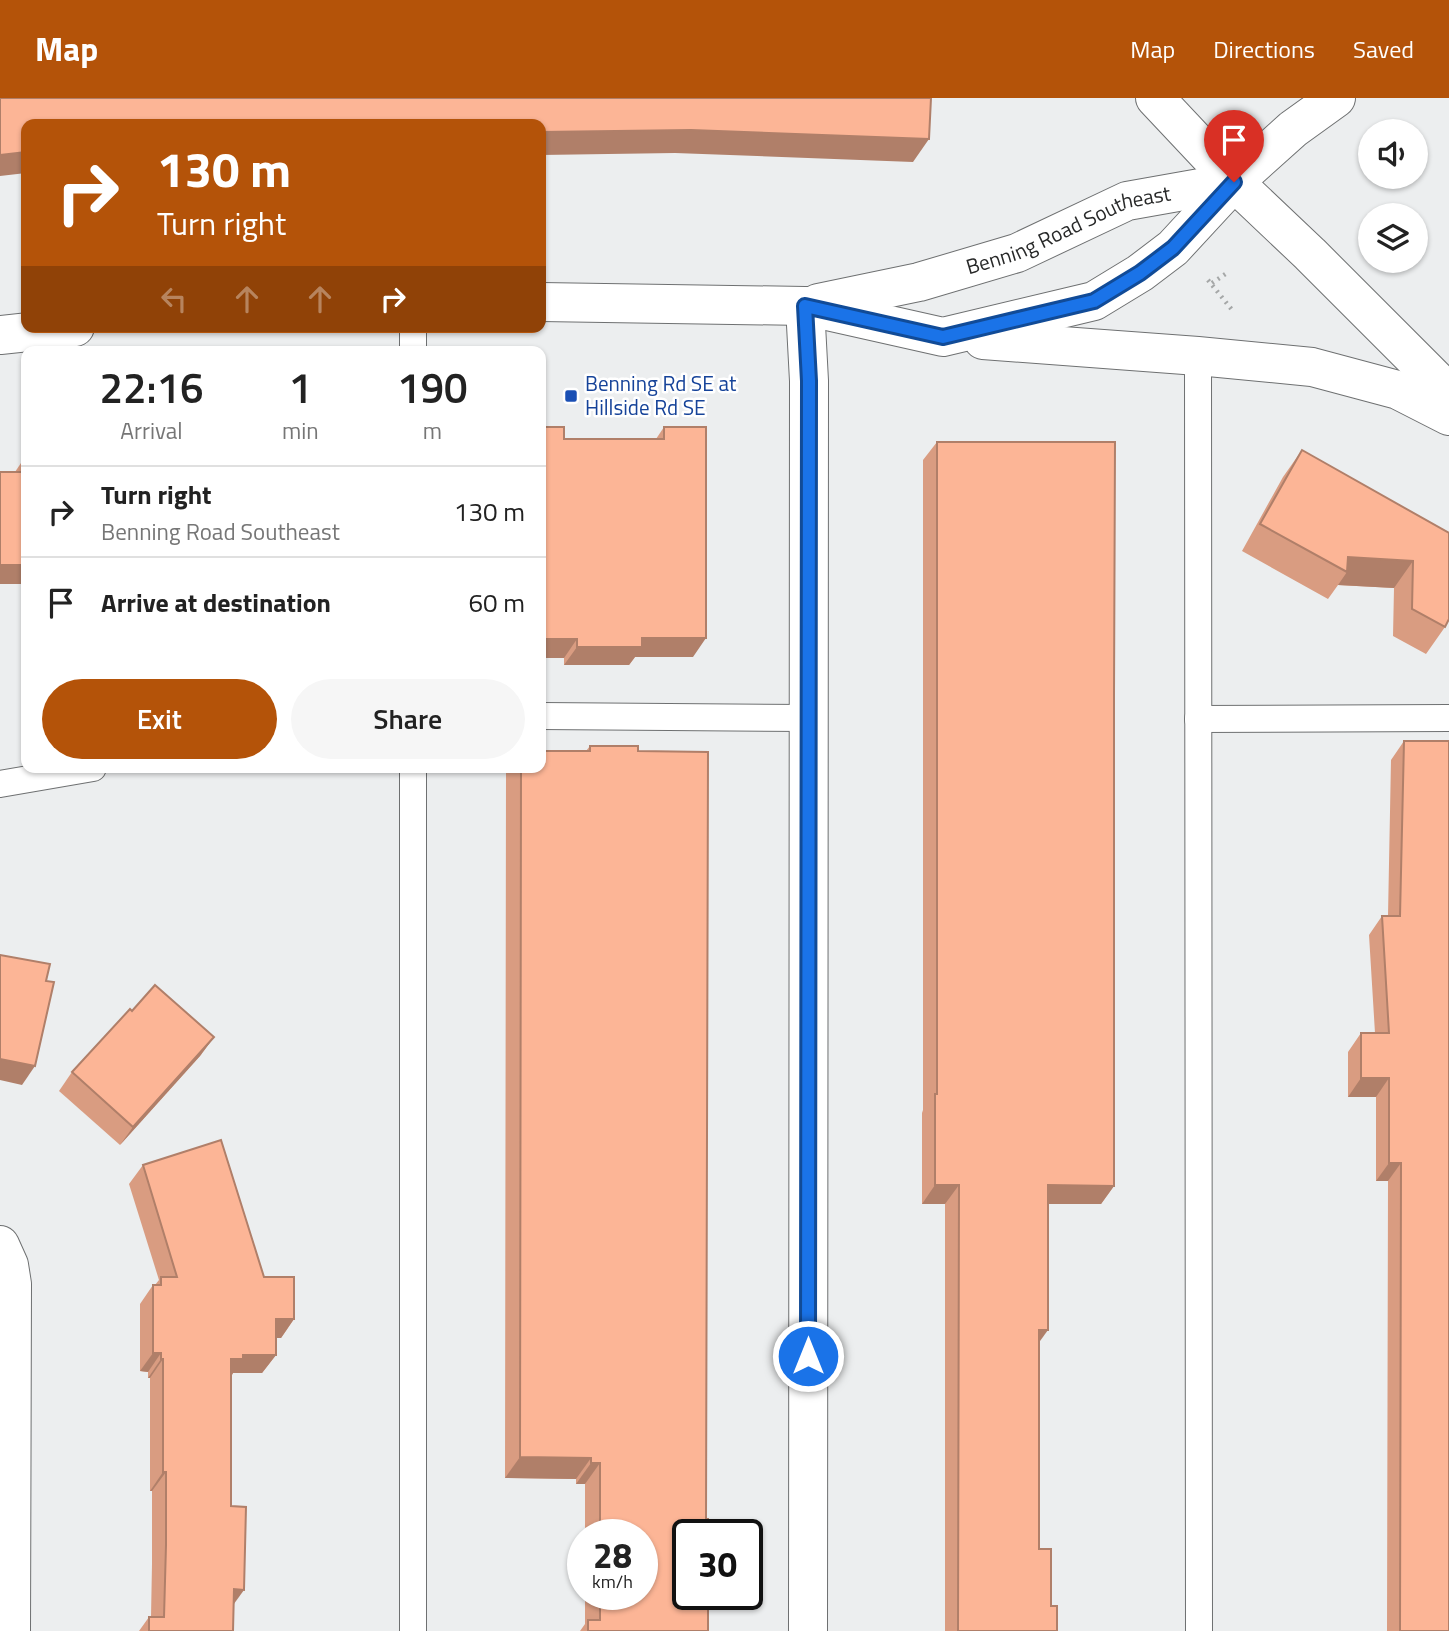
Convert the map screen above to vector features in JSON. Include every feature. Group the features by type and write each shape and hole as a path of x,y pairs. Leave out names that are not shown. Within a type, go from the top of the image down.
{"main road":[{"path":"1155,98 1234,182 1449,393"},
{"path":"1234,182 1293,129 1336,98"},
{"name":"Benning Road Southeast","path":"805,306 919,282 1017,253 1127,201 1234,182"},
{"name":"Benning Road Southeast","path":"546,302 805,306 943,337 1094,301 1140,273 1173,248 1234,182"},
{"path":"805,306 809,381 808,1631"},
{"path":"0,335 21,333"},
{"path":"943,337 1312,367 1398,390 1449,416"},
{"path":"0,1245 9,1265 12,1284 12,1631"}],"lane":[{"path":"1198,356 1199,1631"},
{"path":"546,716 809,718"},
{"path":"1198,719 1449,718"},
{"path":"0,783 62,773"},
{"path":"413,773 413,1631"}],"path":[{"path":"1212,284 1227,273"}],"building":[{"path":"0,98 931,98 929,139 691,130 546,132 546,119 21,119 21,153 0,155"},
{"path":"546,427 564,427 564,439 664,439 664,427 706,427 706,638 642,638 642,647 577,647 577,639 546,639"},
{"path":"937,442 1115,442 1114,1186 1048,1185 1048,1330 1039,1330 1039,1549 1051,1549 1051,1606 1057,1606 1057,1631 958,1631 959,1185 935,1185"},
{"path":"1302,450 1449,533 1449,619 1445,627 1412,609 1413,561 1348,557 1347,572 1260,524"},
{"path":"0,472 21,472 21,565 0,565"},
{"path":"1404,741 1449,741 1449,1631 1400,1631 1401,1163 1389,1163 1389,1078 1361,1078 1361,1033 1389,1033 1382,916 1400,916"},
{"path":"590,746 638,746 638,751 708,752 706,1519 672,1519 672,1610 708,1610 708,1631 588,1631 588,1620 600,1620 600,1610 658,1610 658,1519 600,1519 600,1463 591,1463 591,1458 520,1457 521,773 546,773 546,751 590,751"},
{"path":"0,955 50,964 46,981 54,982 35,1066 0,1059"},
{"path":"155,985 214,1037 133,1127 72,1072"},
{"path":"221,1140 264,1277 294,1277 294,1319 276,1319 276,1355 243,1355 243,1359 231,1359 231,1506 246,1507 244,1590 234,1589 233,1631 149,1631 149,1617 164,1617 166,1545 163,1359 161,1353 153,1353 153,1285 161,1285 161,1277 177,1277 143,1165"}],"place":[{"name":"Benning Rd SE at Hillside Rd SE","path":"571,396"}],"route":[{"path":"808,1356 809,381 805,306 943,337 1094,301 1140,273 1173,248 1234,182"}]}
